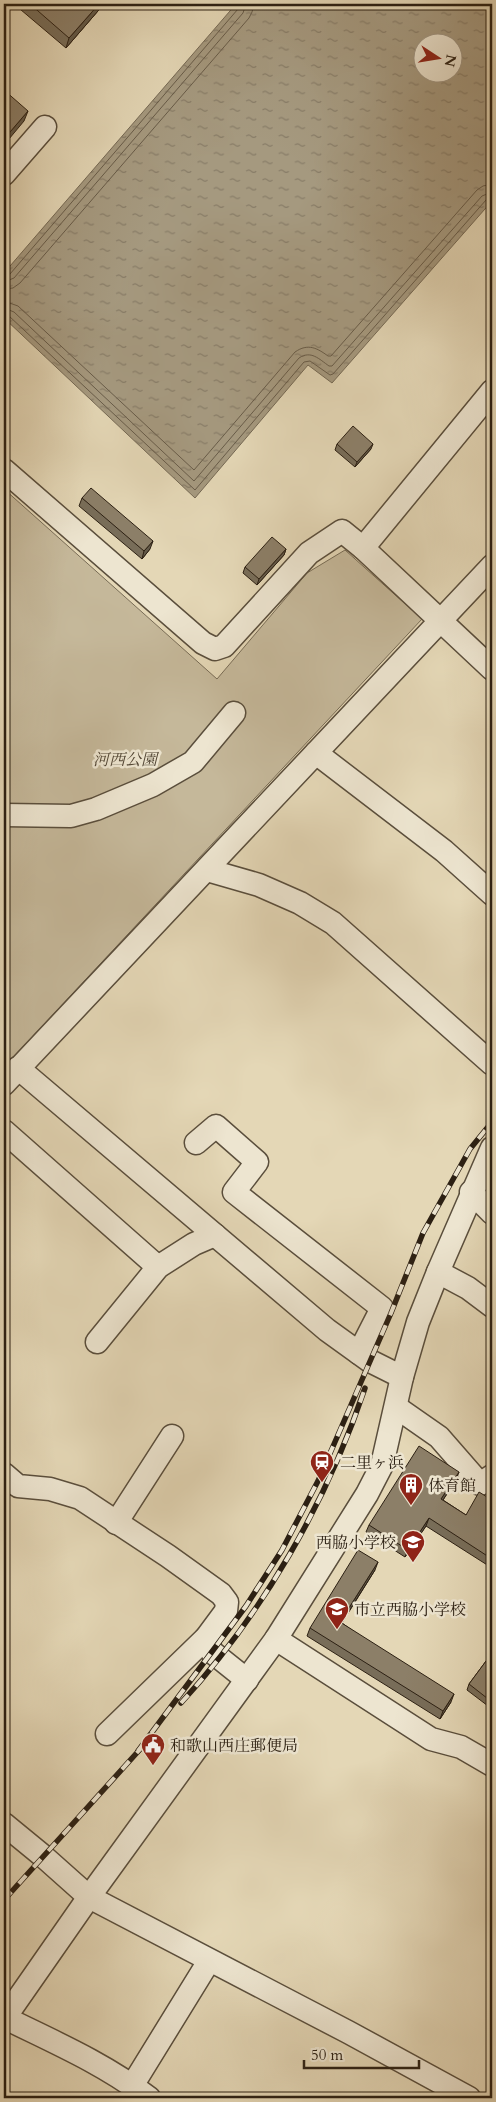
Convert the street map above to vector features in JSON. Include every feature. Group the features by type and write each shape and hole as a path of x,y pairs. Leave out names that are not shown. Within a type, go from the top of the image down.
{"street":[{"path":"4,174 45,127"},
{"path":"362,548 492,391"},
{"path":"4,470 203,643 215,649 224,646 309,553 342,531 442,620 492,669"},
{"path":"402,1377 370,1361 327,1330 215,1235 11,1076 208,870 492,566"},
{"path":"4,815 71,816 96,809 153,785 193,762 234,713"},
{"path":"316,753 444,851 492,894"},
{"path":"208,870 259,884 300,903 333,923 492,1064"},
{"path":"196,1143 216,1126 257,1162 234,1192 382,1308 359,1353"},
{"path":"4,1131 158,1267"},
{"path":"209,1961 137,2093 81,2055 4,2019 89,1897 276,1639 367,1494 382,1465 402,1377 418,1322 492,1148"},
{"path":"472,1192 492,1213"},
{"path":"97,1342 158,1267 194,1244 215,1235"},
{"path":"438,1272 462,1284 492,1306"},
{"path":"396,1406 440,1437 480,1484 492,1476"},
{"path":"116,1523 172,1436"},
{"path":"4,1474 18,1486 50,1489 80,1498 168,1556 221,1594 227,1602 226,1611 206,1638 108,1734"},
{"path":"206,1638 212,1652 247,1680"},
{"path":"276,1639 431,1739 461,1747 492,1766"},
{"path":"4,1824 89,1897 348,2032 468,2098"}],"green space":[{"name":"河西公園","path":"4,489 217,679 307,573 345,550 422,619 4,1067"}],"water":[{"path":"236,4 492,4 492,201 332,383 308,365 195,498 4,318 4,273"}],"building":[{"path":"30,4 99,4 69,38"},
{"path":"4,90 28,111 4,139"},
{"path":"353,426 373,444 357,462 337,444"},
{"path":"91,488 153,541 144,551 82,498"},
{"path":"272,537 286,549 259,579 245,567"},
{"name":"体育館","path":"419,1446 459,1472 441,1499 466,1515 479,1492 492,1500 492,1559 429,1518 408,1550 369,1525"},
{"name":"西脇小学校","path":"358,1550 378,1562 340,1622 454,1694 443,1711 310,1628"},
{"path":"492,1653 492,1702 469,1684"}],"railway":[{"path":"138,1751 246,1606 282,1550 318,1481 391,1313 423,1233 470,1149 492,1122"},
{"path":"181,1703 239,1632 289,1555 331,1474 365,1388"},
{"path":"4,1900 143,1746"}],"place":[{"name":"二里ヶ浜","path":"322,1483"},
{"name":"体育館","path":"411,1506"},
{"name":"西脇小学校","path":"413,1563"},
{"name":"市立西脇小学校","path":"337,1630"},
{"name":"和歌山西庄郵便局","path":"153,1766"}]}
